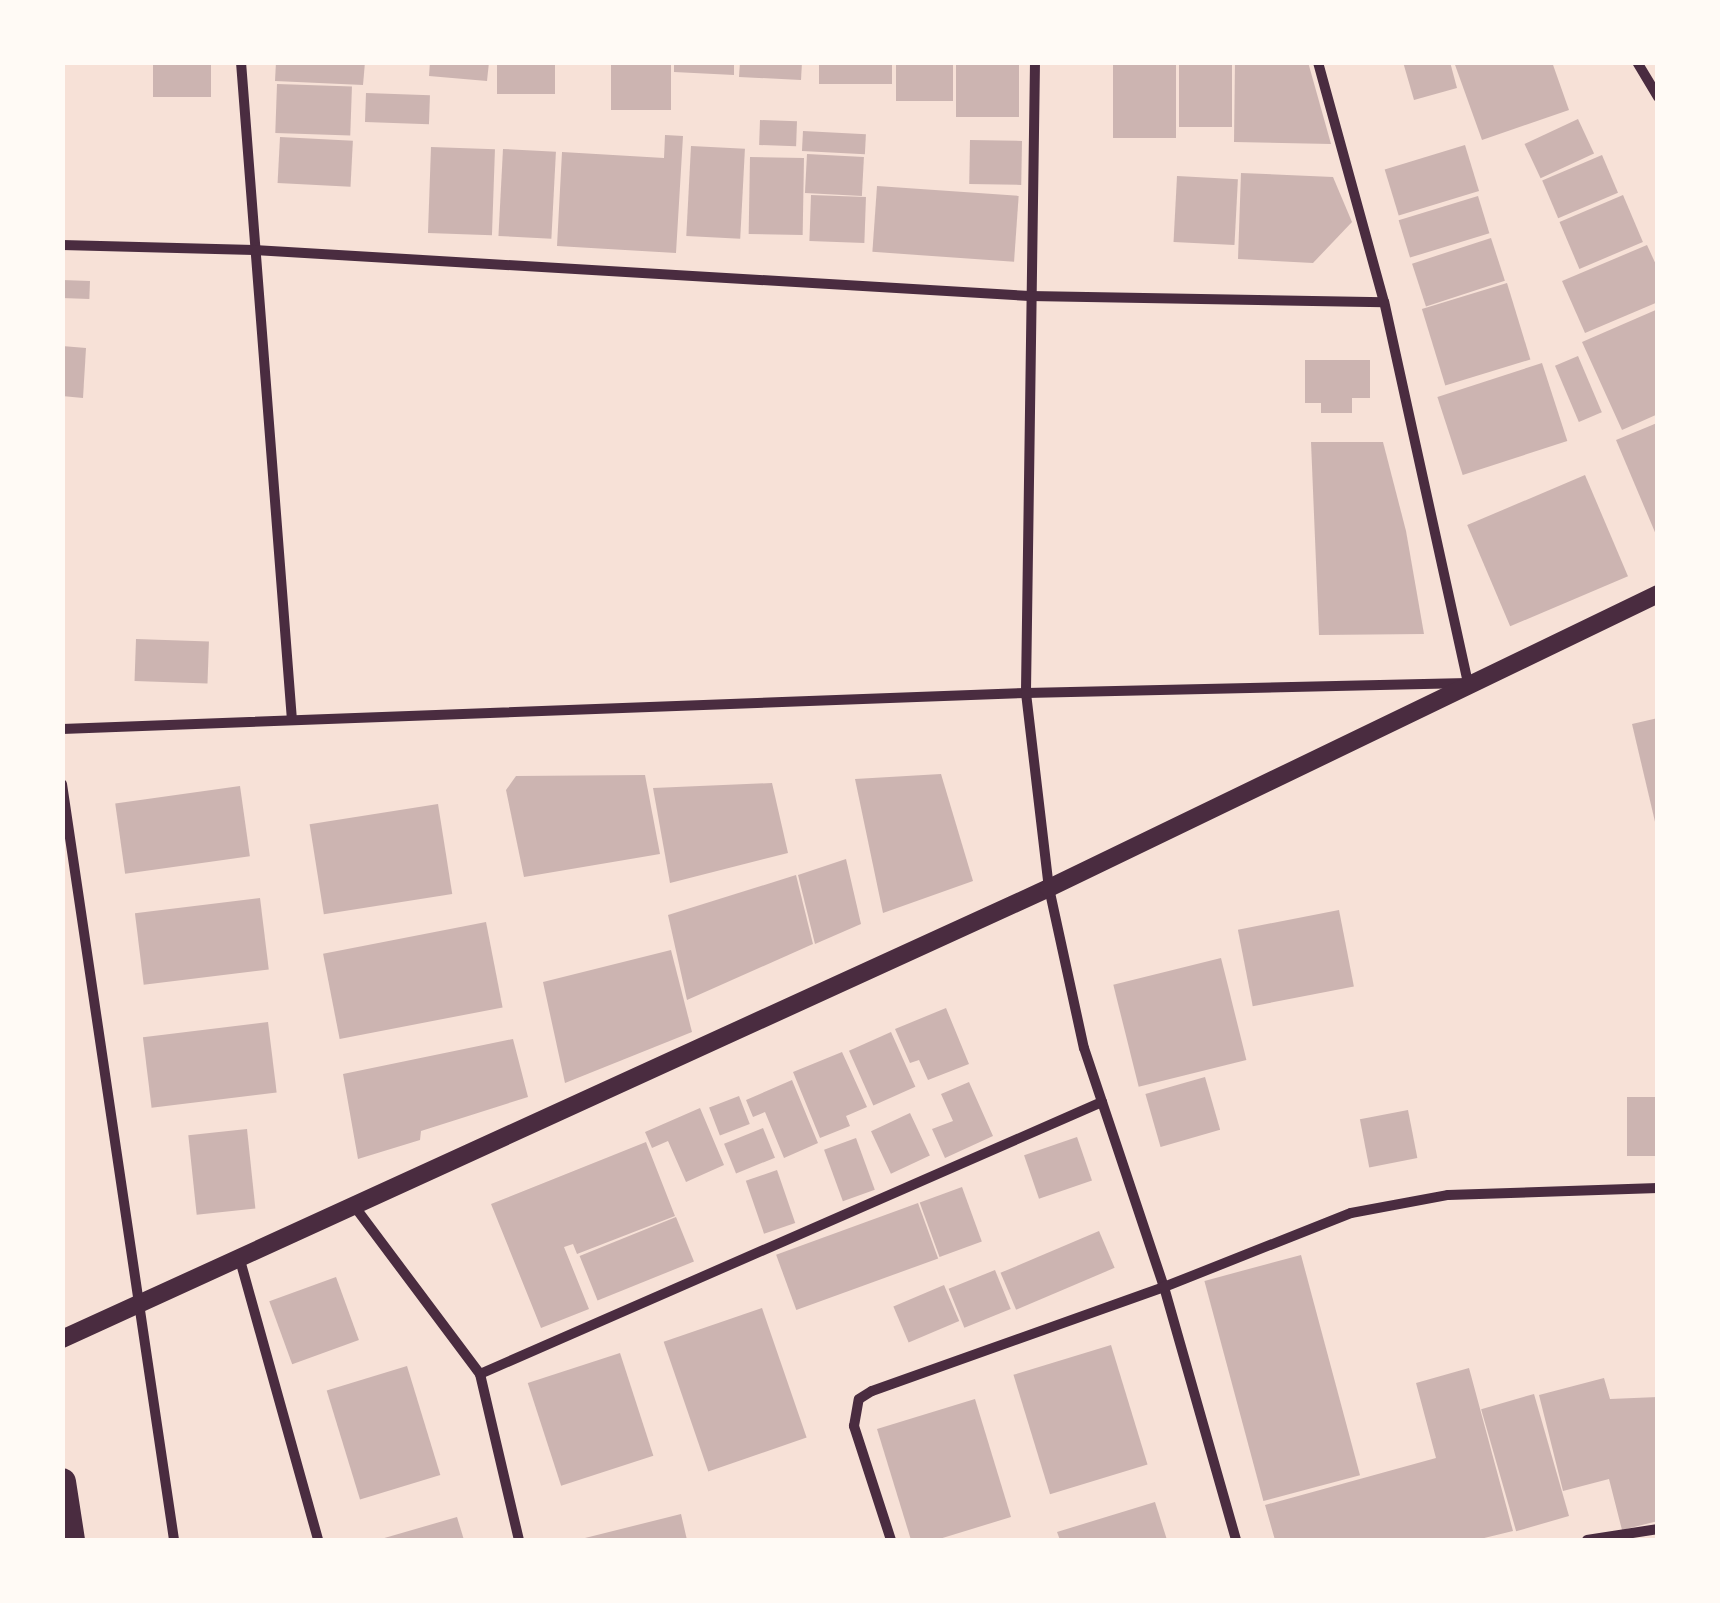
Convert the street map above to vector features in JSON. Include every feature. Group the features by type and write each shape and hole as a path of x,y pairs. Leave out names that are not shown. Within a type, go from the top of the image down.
{"highway":[{"path":"62,1482 71,1540"}],"street":[{"path":"241,62 292,720"},
{"path":"1035,62 1026,693 1049,888 1084,1048 1164,1287 1236,1540"},
{"path":"1318,62 1384,302 1468,683"},
{"path":"1637,62 1658,97"},
{"path":"62,245 254,250 1030,296 1384,302"},
{"path":"62,1340 1049,888 1658,594"},
{"path":"62,729 1026,693 1468,683"},
{"path":"62,784 174,1540"},
{"path":"480,1374 1102,1102"},
{"path":"891,1540 854,1426 859,1399 1352,1213 1448,1196 1658,1188"},
{"path":"355,1207 480,1374 519,1540"},
{"path":"240,1260 318,1540"},
{"path":"1586,1540 1658,1529"}],"building":[{"path":"153,62 211,62 211,97 153,97"},
{"path":"276,62 365,62 363,85 275,81"},
{"path":"430,62 489,62 487,81 429,76"},
{"path":"497,62 555,62 555,94 497,94"},
{"path":"611,62 671,62 671,110 611,110"},
{"path":"674,62 734,62 734,75 674,72"},
{"path":"740,62 802,62 801,80 739,77"},
{"path":"819,62 892,62 892,84 819,84"},
{"path":"896,62 953,62 953,101 896,101"},
{"path":"956,62 1019,62 1019,117 956,117"},
{"path":"1113,62 1176,62 1176,138 1113,138"},
{"path":"1179,62 1232,62 1232,127 1179,127"},
{"path":"1235,62 1308,62 1331,144 1234,142"},
{"path":"1403,62 1450,62 1457,88 1414,100"},
{"path":"1454,62 1552,62 1569,110 1482,140"},
{"path":"277,84 352,87 350,136 275,133"},
{"path":"366,93 430,95 429,124 365,122"},
{"path":"1578,119 1594,153 1541,178 1525,144"},
{"path":"760,120 797,121 796,146 759,145"},
{"path":"803,131 866,134 865,154 802,151"},
{"path":"665,135 683,136 676,253 557,246 562,152 664,158"},
{"path":"280,137 353,141 350,187 278,183"},
{"path":"970,140 1022,141 1021,185 969,184"},
{"path":"1465,145 1479,191 1399,215 1385,170"},
{"path":"691,146 745,149 740,239 686,236"},
{"path":"431,147 495,149 492,235 428,233"},
{"path":"503,149 556,152 551,239 498,236"},
{"path":"807,154 864,157 862,196 805,193"},
{"path":"1602,155 1618,193 1558,218 1542,180"},
{"path":"750,157 804,158 803,235 749,234"},
{"path":"1241,173 1333,177 1352,222 1313,263 1238,259"},
{"path":"1177,176 1238,179 1234,245 1174,242"},
{"path":"877,186 1019,196 1014,262 872,252"},
{"path":"811,195 866,197 864,243 809,241"},
{"path":"1623,195 1643,242 1579,269 1559,222"},
{"path":"1478,196 1489,233 1410,258 1399,220"},
{"path":"1491,238 1505,281 1426,306 1412,264"},
{"path":"1647,245 1658,269 1658,302 1585,333 1562,281"},
{"path":"62,280 90,281 89,299 62,298"},
{"path":"1507,283 1530,360 1445,386 1422,309"},
{"path":"1658,309 1658,414 1622,430 1582,342"},
{"path":"62,346 86,348 83,398 62,396"},
{"path":"1578,356 1602,412 1579,422 1555,366"},
{"path":"1305,360 1370,360 1370,398 1352,398 1352,413 1321,413 1321,403 1305,403"},
{"path":"1542,363 1567,441 1463,475 1437,397"},
{"path":"1657,423 1657,537 1616,440"},
{"path":"1311,442 1383,442 1406,531 1424,634 1319,635"},
{"path":"1585,475 1628,576 1510,626 1467,525"},
{"path":"136,639 209,642 207,684 135,681"},
{"path":"1658,718 1658,826 1656,826 1632,724"},
{"path":"941,774 973,881 883,913 855,779"},
{"path":"645,775 660,854 524,877 506,790 516,776"},
{"path":"772,783 788,853 670,883 653,788"},
{"path":"240,786 250,856 125,874 115,804"},
{"path":"438,804 452,894 324,914 310,824"},
{"path":"846,859 861,924 815,944 798,875"},
{"path":"796,875 813,944 687,1000 668,915"},
{"path":"260,898 269,969 144,985 135,913"},
{"path":"1339,910 1354,987 1253,1006 1238,930"},
{"path":"486,922 503,1007 340,1039 323,954"},
{"path":"671,950 692,1032 565,1083 543,982"},
{"path":"1221,958 1246,1060 1139,1087 1113,985"},
{"path":"946,1008 969,1064 928,1080 919,1060 910,1063 895,1029"},
{"path":"268,1022 277,1092 152,1108 143,1037"},
{"path":"891,1032 915,1087 873,1106 849,1051"},
{"path":"513,1039 528,1097 421,1131 420,1140 358,1159 343,1074"},
{"path":"842,1052 867,1107 846,1116 850,1126 820,1138 793,1072"},
{"path":"1205,1077 1220,1130 1161,1147 1145,1094"},
{"path":"792,1080 818,1143 784,1158 765,1112 753,1117 746,1100"},
{"path":"969,1082 993,1136 945,1158 932,1129 953,1121 941,1094"},
{"path":"739,1096 750,1124 720,1135 709,1107"},
{"path":"1627,1097 1658,1097 1658,1156 1627,1156"},
{"path":"700,1108 724,1165 686,1182 668,1141 652,1148 645,1132"},
{"path":"1408,1110 1417,1158 1369,1167 1360,1119"},
{"path":"910,1113 930,1156 891,1174 871,1131"},
{"path":"763,1128 775,1158 736,1173 724,1144"},
{"path":"247,1129 255,1209 197,1215 188,1135"},
{"path":"1077,1137 1092,1180 1039,1199 1024,1155"},
{"path":"856,1138 875,1190 843,1201 824,1150"},
{"path":"646,1142 675,1216 577,1254 573,1244 564,1247 589,1309 541,1328 491,1204"},
{"path":"777,1170 795,1223 764,1234 746,1181"},
{"path":"962,1187 982,1242 940,1257 920,1202"},
{"path":"918,1203 938,1258 796,1310 776,1255"},
{"path":"676,1217 694,1262 598,1300 580,1256"},
{"path":"1099,1231 1115,1268 1016,1310 1001,1273"},
{"path":"1301,1255 1360,1475 1263,1501 1204,1281"},
{"path":"995,1270 1011,1309 964,1328 949,1289"},
{"path":"336,1277 359,1340 292,1364 269,1301"},
{"path":"944,1285 959,1321 909,1342 893,1306"},
{"path":"762,1308 807,1438 708,1471 664,1342"},
{"path":"1111,1345 1148,1465 1050,1494 1013,1375"},
{"path":"620,1353 653,1456 561,1486 528,1383"},
{"path":"407,1366 440,1475 360,1500 327,1391"},
{"path":"1469,1368 1513,1531 1476,1540 1275,1540 1265,1505 1436,1458 1416,1383"},
{"path":"1604,1378 1610,1399 1658,1397 1658,1521 1622,1530 1609,1479 1563,1491 1539,1395"},
{"path":"1534,1394 1569,1516 1516,1531 1481,1409"},
{"path":"975,1399 1011,1517 936,1540 911,1540 877,1429"},
{"path":"1155,1502 1167,1540 1060,1540 1057,1532"},
{"path":"681,1514 687,1540 581,1540 581,1539"},
{"path":"457,1517 464,1540 381,1540 381,1539"}]}
